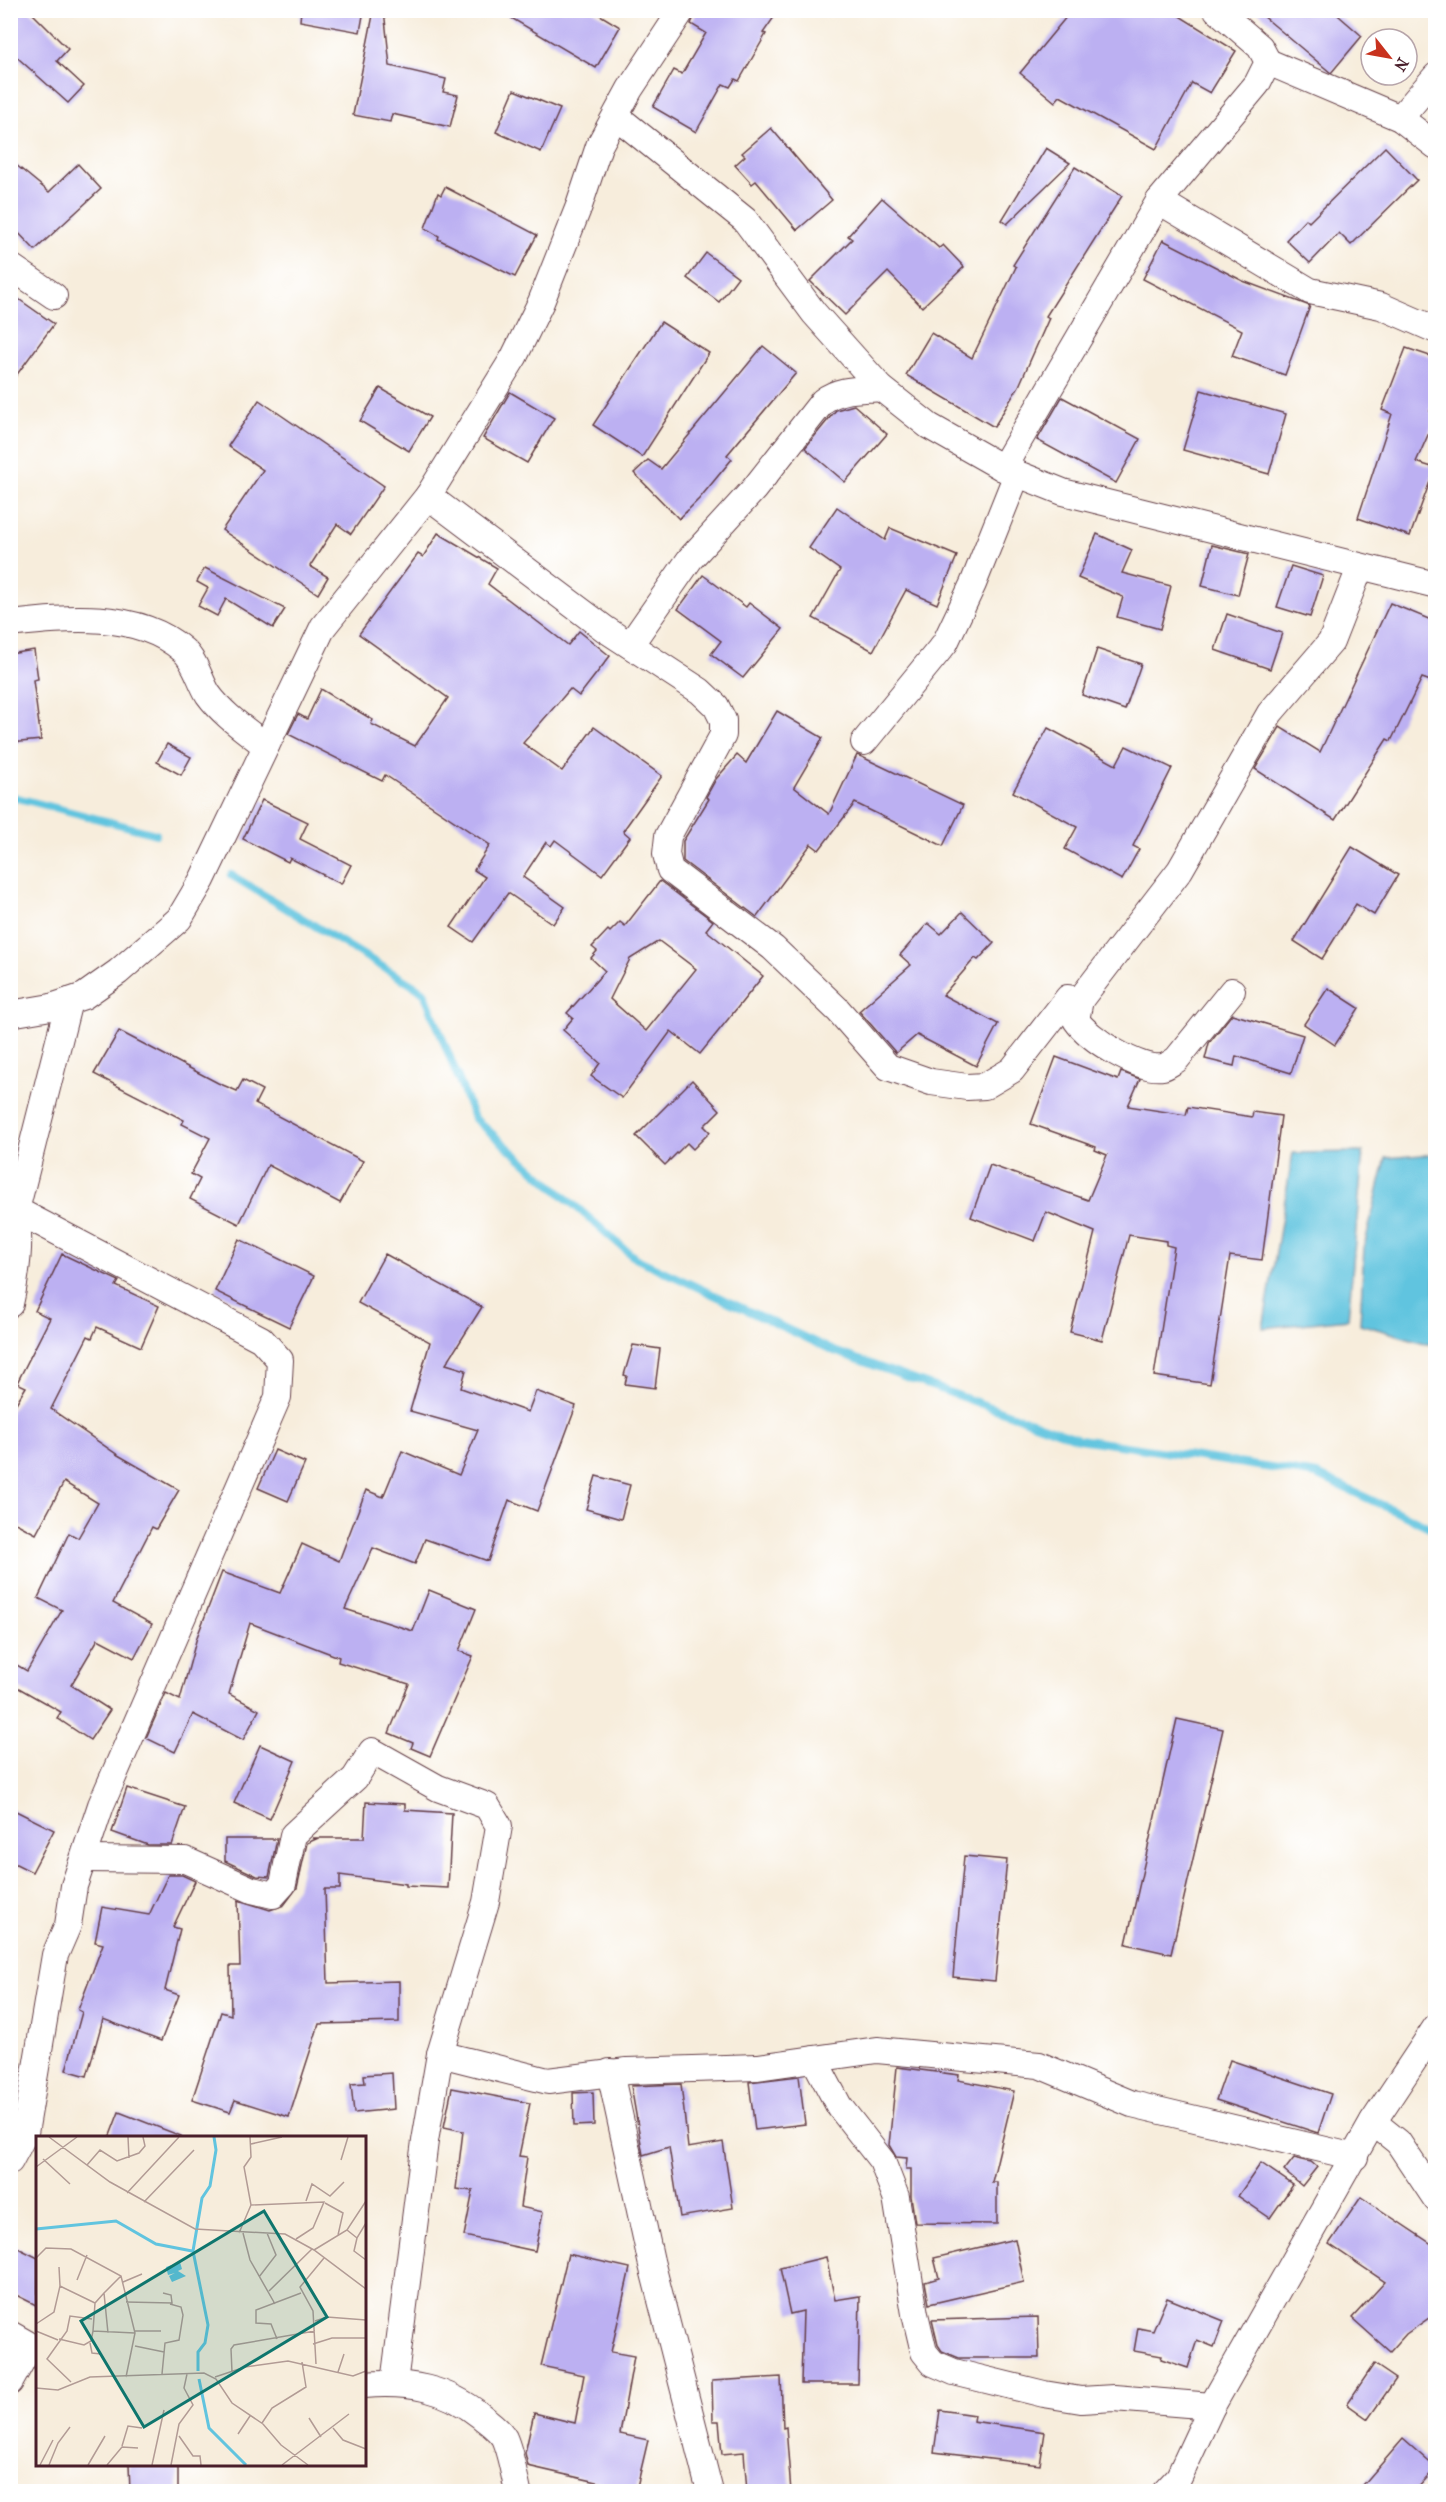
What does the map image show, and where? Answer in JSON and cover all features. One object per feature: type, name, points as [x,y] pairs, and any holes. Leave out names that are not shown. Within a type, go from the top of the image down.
[{"type":"street","points":[[10,1014],[84,996],[118,972],[179,919],[202,880],[323,627],[428,496],[514,357],[541,302],[599,146],[630,89],[682,10]]},
{"type":"street","points":[[1217,10],[1260,47],[1268,62],[1400,118],[1436,146]]},
{"type":"street","points":[[864,742],[945,644],[973,584],[1010,471],[1159,201],[1257,84],[1268,62]]},
{"type":"street","points":[[1400,118],[1436,76]]},
{"type":"street","points":[[616,116],[746,220],[814,313],[881,388],[929,426],[1010,471],[1063,492],[1360,568],[1385,571],[1436,585]]},
{"type":"street","points":[[1159,201],[1310,291],[1381,306],[1436,330]]},
{"type":"street","points":[[10,266],[54,296]]},
{"type":"street","points":[[630,645],[690,559],[754,489],[823,401],[842,391],[881,388]]},
{"type":"street","points":[[428,496],[472,527],[570,604],[700,691],[716,706],[723,720],[723,735],[668,836],[666,854],[670,870],[773,948],[838,1011],[888,1067],[931,1082],[966,1087],[985,1086],[1012,1070],[1068,998],[1080,1000]]},
{"type":"street","points":[[1232,991],[1182,1053],[1164,1067],[1145,1066],[1090,1035],[1076,1020],[1080,1000],[1180,870],[1270,713],[1331,642],[1360,568]]},
{"type":"street","points":[[10,624],[67,618],[106,620],[151,631],[185,651],[208,694],[224,712],[266,746]]},
{"type":"street","points":[[10,1304],[18,1269],[20,1233],[16,1210],[69,1001]]},
{"type":"street","points":[[10,2161],[25,2133],[56,1955],[68,1925],[74,1886],[101,1805],[278,1397],[280,1360],[261,1340],[16,1210]]},
{"type":"street","points":[[84,1859],[185,1860],[252,1890],[273,1895],[283,1884],[293,1835],[355,1778],[372,1751],[438,1788],[487,1806],[499,1826],[486,1902],[440,2054],[425,2141],[394,2383]]},
{"type":"street","points":[[1165,2492],[1179,2477],[1212,2406],[1373,2122],[1436,2027]]},
{"type":"street","points":[[440,2054],[548,2080],[610,2072],[758,2067],[877,2050],[1039,2065],[1132,2104],[1355,2157]]},
{"type":"street","points":[[814,2059],[839,2106],[882,2161],[896,2197],[915,2314],[924,2352],[933,2363],[954,2372],[1081,2400],[1114,2398],[1212,2406]]},
{"type":"street","points":[[610,2072],[651,2261],[710,2492]]},
{"type":"street","points":[[1373,2122],[1398,2142],[1436,2199]]},
{"type":"street","points":[[10,2382],[26,2343]]},
{"type":"street","points":[[366,2385],[394,2383],[447,2394],[466,2404],[492,2425],[503,2438],[518,2492]]},
{"type":"water","points":[[1363,1152],[1348,1319],[1263,1328],[1293,1153]]},
{"type":"water","points":[[1436,1154],[1435,1346],[1360,1324],[1364,1247],[1386,1158]]},
{"type":"building","points":[[10,10],[29,10],[68,49],[57,61],[84,86],[68,103],[10,51]]},
{"type":"building","points":[[301,10],[364,10],[360,32],[300,21]]},
{"type":"building","points":[[374,10],[384,10],[390,66],[446,79],[443,92],[458,95],[450,127],[392,114],[390,122],[353,115]]},
{"type":"building","points":[[498,10],[592,10],[620,27],[596,68]]},
{"type":"building","points":[[697,10],[779,10],[763,33],[766,34],[739,81],[735,79],[730,87],[723,84],[696,132],[653,107],[674,70],[682,74],[706,33],[691,24]]},
{"type":"building","points":[[1072,10],[1170,10],[1236,51],[1210,93],[1192,83],[1156,149],[1060,96],[1055,102],[1020,73]]},
{"type":"building","points":[[1256,10],[1332,10],[1359,33],[1359,40],[1331,73]]},
{"type":"building","points":[[514,90],[560,109],[541,152],[496,132]]},
{"type":"building","points":[[771,128],[832,200],[797,230],[756,181],[752,184],[735,165],[745,156],[742,153]]},
{"type":"building","points":[[1385,147],[1417,180],[1351,245],[1339,233],[1310,263],[1286,240],[1306,219],[1309,222]]},
{"type":"building","points":[[1046,148],[1070,163],[1007,224],[1002,220]]},
{"type":"building","points":[[10,160],[49,192],[78,164],[101,189],[35,250],[10,224]]},
{"type":"building","points":[[1075,167],[1122,196],[1046,316],[1049,318],[1019,386],[994,427],[906,375],[931,333],[972,358],[1016,267],[1013,265]]},
{"type":"building","points":[[445,187],[537,235],[515,277],[438,239],[439,236],[425,228],[438,193],[441,195]]},
{"type":"building","points":[[882,198],[939,248],[943,245],[964,267],[922,307],[888,272],[845,315],[810,281],[852,239],[848,236]]},
{"type":"building","points":[[1163,240],[1243,281],[1310,306],[1285,375],[1232,356],[1242,330],[1143,279]]},
{"type":"building","points":[[706,253],[738,277],[719,302],[687,278]]},
{"type":"building","points":[[10,293],[54,324],[10,384]]},
{"type":"building","points":[[661,322],[709,353],[642,457],[593,425]]},
{"type":"building","points":[[763,346],[796,373],[727,455],[732,459],[679,519],[634,473],[648,460],[661,469]]},
{"type":"building","points":[[1406,348],[1436,358],[1436,396],[1430,411],[1436,413],[1436,417],[1416,462],[1435,468],[1410,536],[1358,518],[1392,414],[1382,410]]},
{"type":"building","points":[[380,388],[430,417],[409,451],[360,421]]},
{"type":"building","points":[[1201,390],[1286,414],[1269,474],[1183,450]]},
{"type":"building","points":[[510,392],[554,418],[527,463],[483,438]]},
{"type":"building","points":[[1062,397],[1140,439],[1116,483],[1037,440]]},
{"type":"building","points":[[259,400],[384,486],[351,534],[337,524],[310,566],[328,577],[318,594],[222,530],[263,470],[228,446]]},
{"type":"building","points":[[854,405],[887,434],[845,482],[805,448],[836,410]]},
{"type":"building","points":[[837,507],[885,540],[890,528],[957,556],[937,604],[906,590],[873,651],[813,618],[840,570],[809,548]]},
{"type":"building","points":[[438,533],[497,568],[488,584],[568,645],[579,631],[610,656],[579,696],[570,689],[523,743],[562,771],[594,727],[662,776],[623,831],[630,837],[602,875],[555,840],[551,846],[546,842],[523,877],[565,907],[553,924],[508,893],[473,942],[451,927],[485,877],[474,870],[490,845],[385,775],[382,781],[288,734],[298,714],[307,719],[321,689],[373,720],[371,724],[415,746],[448,698],[359,634],[418,554],[423,557]]},
{"type":"building","points":[[1097,534],[1132,550],[1122,573],[1171,586],[1160,629],[1117,617],[1123,597],[1078,578]]},
{"type":"building","points":[[1212,545],[1249,554],[1238,595],[1202,586]]},
{"type":"building","points":[[1291,566],[1323,576],[1310,617],[1277,607]]},
{"type":"building","points":[[205,568],[285,609],[273,628],[226,599],[217,616],[198,606],[208,588],[197,582]]},
{"type":"building","points":[[703,575],[746,607],[749,603],[783,629],[743,678],[711,654],[721,641],[678,609]]},
{"type":"building","points":[[1390,603],[1436,622],[1436,683],[1422,678],[1391,741],[1387,739],[1335,820],[1255,769],[1280,727],[1320,752]]},
{"type":"building","points":[[1227,614],[1282,633],[1270,669],[1215,650]]},
{"type":"building","points":[[1097,649],[1141,664],[1125,710],[1082,695]]},
{"type":"building","points":[[34,650],[38,679],[33,680],[41,740],[10,743],[10,654]]},
{"type":"building","points":[[777,711],[823,738],[794,787],[829,814],[857,755],[963,805],[943,846],[855,803],[819,850],[811,844],[757,917],[683,861],[683,841],[709,799],[706,797],[716,779],[737,755],[746,763]]},
{"type":"building","points":[[1048,728],[1116,765],[1126,746],[1172,768],[1133,846],[1139,849],[1122,880],[1065,849],[1077,827],[1013,792]]},
{"type":"building","points":[[167,744],[191,757],[181,775],[157,762]]},
{"type":"building","points":[[262,800],[308,822],[300,839],[351,865],[341,884],[290,858],[288,862],[243,839]]},
{"type":"building","points":[[1352,847],[1398,875],[1374,915],[1356,904],[1322,959],[1294,941]]},
{"type":"building","points":[[660,881],[713,921],[706,930],[763,976],[700,1054],[671,1031],[622,1098],[591,1076],[600,1063],[563,1030],[573,1018],[567,1013],[605,971],[591,958],[597,951],[592,947],[608,930],[610,932],[620,922],[625,926]],"holes":[[[659,941],[696,969],[646,1031],[610,999],[630,959]]]},
{"type":"building","points":[[962,912],[994,943],[978,960],[975,958],[943,995],[998,1024],[976,1066],[917,1035],[896,1053],[859,1011],[911,965],[900,955],[928,923],[941,934]]},
{"type":"building","points":[[1328,988],[1359,1008],[1335,1045],[1304,1024]]},
{"type":"building","points":[[1232,1014],[1303,1035],[1291,1073],[1236,1056],[1234,1066],[1205,1059],[1209,1043]]},
{"type":"building","points":[[119,1031],[237,1091],[243,1080],[262,1090],[255,1104],[363,1161],[340,1203],[268,1165],[239,1224],[190,1199],[200,1179],[191,1174],[210,1138],[182,1124],[184,1120],[94,1074]]},
{"type":"building","points":[[1056,1057],[1118,1080],[1121,1072],[1140,1079],[1128,1106],[1186,1115],[1188,1107],[1252,1117],[1253,1112],[1281,1116],[1262,1260],[1230,1256],[1210,1384],[1154,1376],[1174,1247],[1166,1245],[1166,1241],[1129,1235],[1102,1340],[1070,1332],[1095,1232],[1046,1212],[1035,1241],[971,1217],[990,1165],[1088,1200],[1107,1155],[1095,1150],[1096,1147],[1031,1124]]},
{"type":"building","points":[[692,1080],[720,1110],[704,1126],[710,1132],[693,1149],[687,1143],[665,1165],[636,1136]]},
{"type":"building","points":[[239,1239],[314,1276],[289,1327],[215,1291]]},
{"type":"building","points":[[62,1254],[119,1281],[116,1286],[159,1306],[141,1347],[97,1327],[92,1338],[88,1336],[51,1409],[118,1455],[179,1490],[156,1529],[152,1527],[113,1603],[152,1624],[134,1658],[98,1639],[71,1685],[110,1710],[90,1740],[57,1718],[61,1712],[10,1683],[10,1661],[27,1671],[62,1610],[38,1598],[69,1533],[78,1538],[98,1503],[64,1482],[36,1534],[10,1520],[10,1413],[26,1387],[17,1383],[50,1318],[35,1311]]},
{"type":"building","points":[[385,1254],[482,1307],[446,1364],[466,1370],[461,1388],[528,1412],[536,1391],[576,1406],[537,1511],[509,1500],[488,1561],[425,1539],[415,1564],[373,1548],[345,1609],[413,1631],[429,1590],[476,1609],[459,1651],[473,1656],[430,1756],[411,1748],[413,1743],[389,1733],[409,1684],[338,1662],[339,1657],[250,1623],[229,1694],[259,1710],[243,1740],[193,1714],[175,1752],[146,1738],[166,1693],[180,1700],[197,1637],[222,1572],[280,1593],[302,1544],[339,1561],[366,1490],[383,1497],[402,1451],[459,1475],[478,1430],[410,1411],[430,1342],[358,1303]]},
{"type":"building","points":[[633,1345],[660,1349],[655,1388],[625,1384],[627,1376],[624,1375]]},
{"type":"building","points":[[275,1450],[305,1463],[288,1501],[258,1488]]},
{"type":"building","points":[[596,1476],[630,1485],[621,1519],[586,1509]]},
{"type":"building","points":[[1177,1719],[1223,1729],[1171,1954],[1126,1944]]},
{"type":"building","points":[[260,1745],[295,1761],[270,1819],[234,1803]]},
{"type":"building","points":[[127,1788],[185,1807],[172,1845],[148,1845],[112,1832]]},
{"type":"building","points":[[366,1802],[405,1804],[405,1810],[452,1813],[448,1888],[406,1886],[406,1884],[340,1875],[340,1889],[325,1889],[328,1983],[399,1981],[399,2022],[319,2024],[289,2117],[235,2100],[230,2112],[192,2100],[221,2012],[231,2015],[230,1966],[240,1966],[238,1900],[270,1910],[284,1905],[297,1888],[307,1843],[316,1839],[313,1838],[364,1838]]},
{"type":"building","points":[[10,1808],[54,1830],[32,1872],[10,1861]]},
{"type":"building","points":[[225,1839],[277,1839],[269,1877],[257,1876],[225,1861]]},
{"type":"building","points":[[964,1856],[1007,1860],[995,1981],[953,1977]]},
{"type":"building","points":[[168,1875],[182,1875],[195,1881],[173,1927],[180,1929],[165,1990],[179,1995],[161,2041],[103,2019],[87,2076],[66,2070],[82,2012],[78,2010],[103,1944],[95,1942],[102,1907],[149,1915]]},
{"type":"building","points":[[1230,2060],[1331,2094],[1318,2133],[1216,2100]]},
{"type":"building","points":[[897,2067],[959,2075],[958,2080],[1014,2091],[992,2182],[997,2182],[997,2224],[915,2223],[911,2196],[911,2169],[906,2169],[907,2158],[896,2157],[889,2145]]},
{"type":"building","points":[[392,2073],[394,2109],[354,2113],[351,2084],[365,2083],[364,2075]]},
{"type":"building","points":[[799,2076],[805,2124],[755,2130],[749,2082]]},
{"type":"building","points":[[681,2084],[688,2148],[723,2142],[733,2208],[680,2217],[669,2147],[643,2155],[631,2086]]},
{"type":"building","points":[[452,2088],[530,2103],[519,2156],[527,2157],[520,2207],[543,2212],[535,2251],[464,2236],[473,2191],[456,2189],[463,2131],[444,2127]]},
{"type":"building","points":[[593,2092],[594,2125],[574,2126],[573,2093]]},
{"type":"building","points":[[119,2112],[181,2136],[110,2136]]},
{"type":"building","points":[[1294,2158],[1311,2162],[1317,2167],[1302,2186],[1284,2171]]},
{"type":"building","points":[[1261,2163],[1293,2185],[1270,2218],[1238,2196]]},
{"type":"building","points":[[1361,2197],[1436,2247],[1436,2313],[1406,2334],[1390,2352],[1352,2318],[1385,2282],[1329,2244]]},
{"type":"building","points":[[1015,2239],[1024,2282],[929,2304],[925,2282],[939,2278],[934,2258]]},
{"type":"building","points":[[10,2244],[36,2257],[36,2305],[10,2292]]},
{"type":"building","points":[[568,2254],[630,2268],[611,2352],[634,2356],[620,2434],[648,2440],[636,2491],[528,2466],[525,2453],[534,2413],[575,2423],[584,2375],[541,2366]]},
{"type":"building","points":[[826,2257],[835,2300],[860,2296],[858,2384],[801,2384],[803,2311],[790,2314],[780,2268]]},
{"type":"building","points":[[1167,2298],[1224,2321],[1214,2347],[1197,2340],[1188,2368],[1161,2359],[1162,2356],[1134,2351],[1138,2328],[1153,2331]]},
{"type":"building","points":[[1038,2317],[1039,2358],[959,2358],[942,2351],[938,2345],[932,2320]]},
{"type":"building","points":[[1374,2364],[1396,2379],[1368,2419],[1347,2404]]},
{"type":"building","points":[[781,2377],[783,2428],[786,2427],[791,2492],[747,2492],[744,2452],[722,2454],[719,2421],[713,2421],[712,2381]]},
{"type":"building","points":[[940,2410],[974,2415],[973,2421],[1045,2432],[1040,2465],[934,2452]]},
{"type":"building","points":[[1403,2439],[1436,2468],[1414,2492],[1357,2492]]},
{"type":"building","points":[[129,2466],[178,2466],[178,2492],[130,2492]]},
{"type":"waterway","points":[[10,796],[156,834]]},
{"type":"waterway","points":[[231,875],[424,992],[474,1118],[635,1258],[834,1351],[1079,1439],[1317,1475],[1436,1530]]}]
